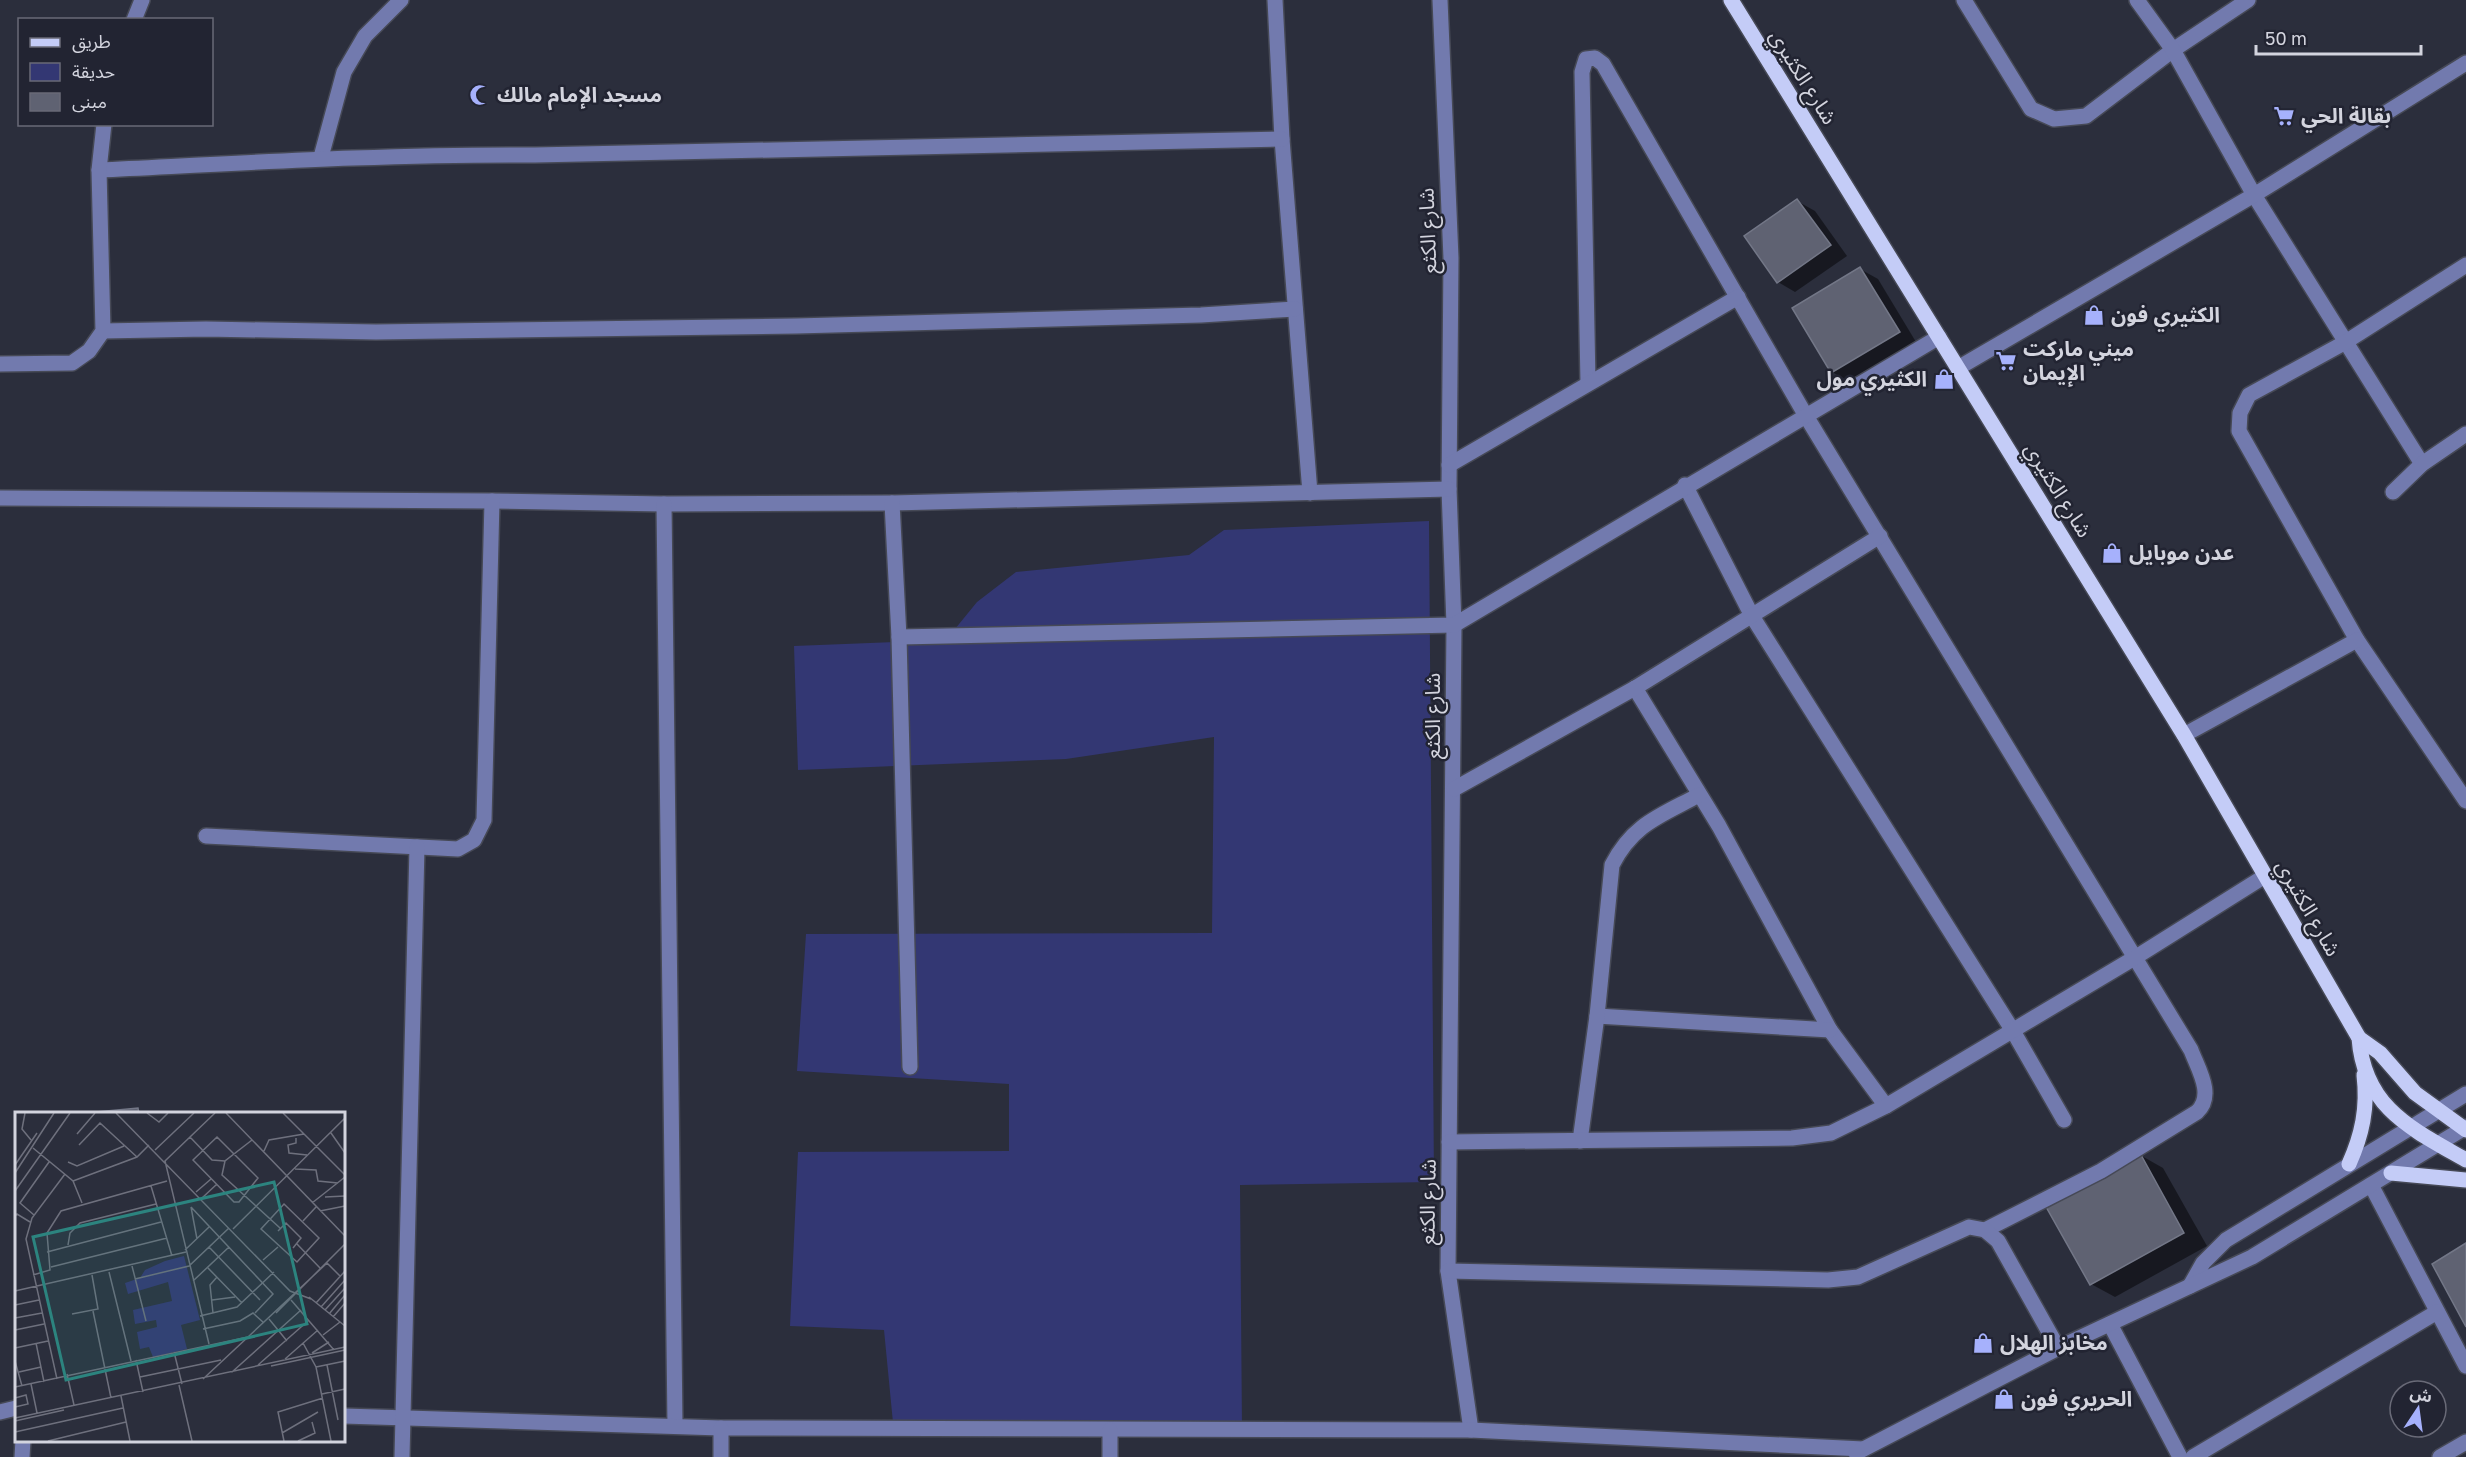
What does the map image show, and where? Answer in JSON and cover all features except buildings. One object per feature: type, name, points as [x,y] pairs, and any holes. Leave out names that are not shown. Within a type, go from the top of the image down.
[{"type":"main road","name":"شارع الكثيري","points":[[1731,0],[2184,735],[2359,1038],[2364,1070],[2381,1100],[2410,1128],[2466,1160]]},
{"type":"main road","name":"شارع الكثيري","points":[[2359,1038],[2380,1053],[2415,1093],[2465,1129]]},
{"type":"main road","points":[[2349,1164],[2364,1125],[2366,1097],[2364,1070]]},
{"type":"main road","points":[[2391,1173],[2466,1180]]},
{"type":"street","points":[[135,18],[142,0]]},
{"type":"street","points":[[321,157],[344,72],[365,36],[401,0]]},
{"type":"street","points":[[1275,0],[1282,139],[1310,493]]},
{"type":"street","name":"شارع الكثع","points":[[1440,0],[1451,258],[1449,489],[1454,625],[1448,1272],[1471,1430]]},
{"type":"street","points":[[1964,0],[2031,110],[2054,119],[2086,116],[2173,50],[2248,0]]},
{"type":"street","points":[[2136,0],[2173,50],[2254,195],[2344,343],[2422,464]]},
{"type":"street","points":[[1588,383],[1582,72],[1587,59],[1594,58],[1604,64],[1806,416],[2191,1050],[2206,1093],[2205,1105],[2101,1171],[1985,1230]]},
{"type":"street","points":[[1958,368],[2254,195],[2466,63]]},
{"type":"street","points":[[0,364],[72,363],[89,351],[103,332],[99,170],[104,126]]},
{"type":"street","points":[[99,170],[321,157],[1282,139]]},
{"type":"street","points":[[2466,265],[2344,343],[2249,395],[2240,413],[2239,431],[2357,640],[2466,801]]},
{"type":"street","points":[[1449,465],[1738,297]]},
{"type":"street","points":[[103,332],[206,329],[376,332],[796,326],[1201,315],[1295,309]]},
{"type":"street","points":[[899,637],[1454,625],[1685,485],[1939,337]]},
{"type":"street","points":[[2393,492],[2422,464],[2466,434]]},
{"type":"street","points":[[1685,485],[1752,616],[2013,1032],[2064,1120]]},
{"type":"street","points":[[0,498],[664,504],[892,503],[1449,489]]},
{"type":"street","points":[[206,836],[458,849],[474,840],[484,819],[492,501]]},
{"type":"street","points":[[892,503],[899,637],[910,1067]]},
{"type":"street","points":[[664,504],[675,1425]]},
{"type":"street","points":[[1454,789],[1635,687],[1880,536]]},
{"type":"street","points":[[2184,735],[2357,640]]},
{"type":"street","points":[[1635,687],[1719,826],[1830,1030],[1886,1106]]},
{"type":"street","points":[[1580,1141],[1598,1016],[1612,865],[1622,844],[1635,831],[1699,795]]},
{"type":"street","points":[[402,1457],[417,847]]},
{"type":"street","points":[[1449,1142],[1792,1138],[1831,1133],[1886,1106],[2013,1032],[2265,876]]},
{"type":"street","points":[[1598,1016],[1830,1030]]},
{"type":"street","points":[[2190,1286],[2203,1263],[2226,1240],[2466,1094]]},
{"type":"street","points":[[1848,1457],[2058,1348],[2252,1257],[2465,1129]]},
{"type":"street","points":[[2371,1185],[2466,1366]]},
{"type":"street","points":[[1448,1272],[1828,1280],[1858,1276],[1969,1227],[1985,1230],[1998,1241],[2058,1348]]},
{"type":"street","points":[[2193,1457],[2437,1312]]},
{"type":"street","points":[[2110,1324],[2180,1457]]},
{"type":"street","points":[[0,1412],[15,1408]]},
{"type":"street","points":[[345,1416],[721,1428],[1471,1430],[1863,1449]]},
{"type":"street","points":[[721,1428],[721,1457]]},
{"type":"street","points":[[1110,1430],[1110,1457]]},
{"type":"street","points":[[22,1457],[23,1442]]},
{"type":"street","points":[[2440,1457],[2466,1442]]},
{"type":"green space","points":[[1429,521],[1434,1182],[1240,1185],[1242,1430],[894,1433],[884,1330],[790,1326],[798,1152],[1009,1151],[1009,1084],[797,1071],[806,934],[1212,933],[1214,737],[1066,759],[798,770],[794,646],[946,640],[977,602],[1016,572],[1189,555],[1224,530]]},
{"type":"place","name":"مسجد الإمام مالك","points":[[480,95]]},
{"type":"place","name":"بقالة الحي","points":[[2284,116]]},
{"type":"place","name":"الكثيري فون","points":[[2094,315]]},
{"type":"place","name":"ميني ماركت الإيمان","points":[[2006,361]]},
{"type":"place","name":"الكثيري مول","points":[[1944,379]]},
{"type":"place","name":"عدن موبايل","points":[[2112,553]]},
{"type":"place","name":"مخابز الهلال","points":[[1983,1343]]},
{"type":"place","name":"الحريري فون","points":[[2004,1399]]}]
